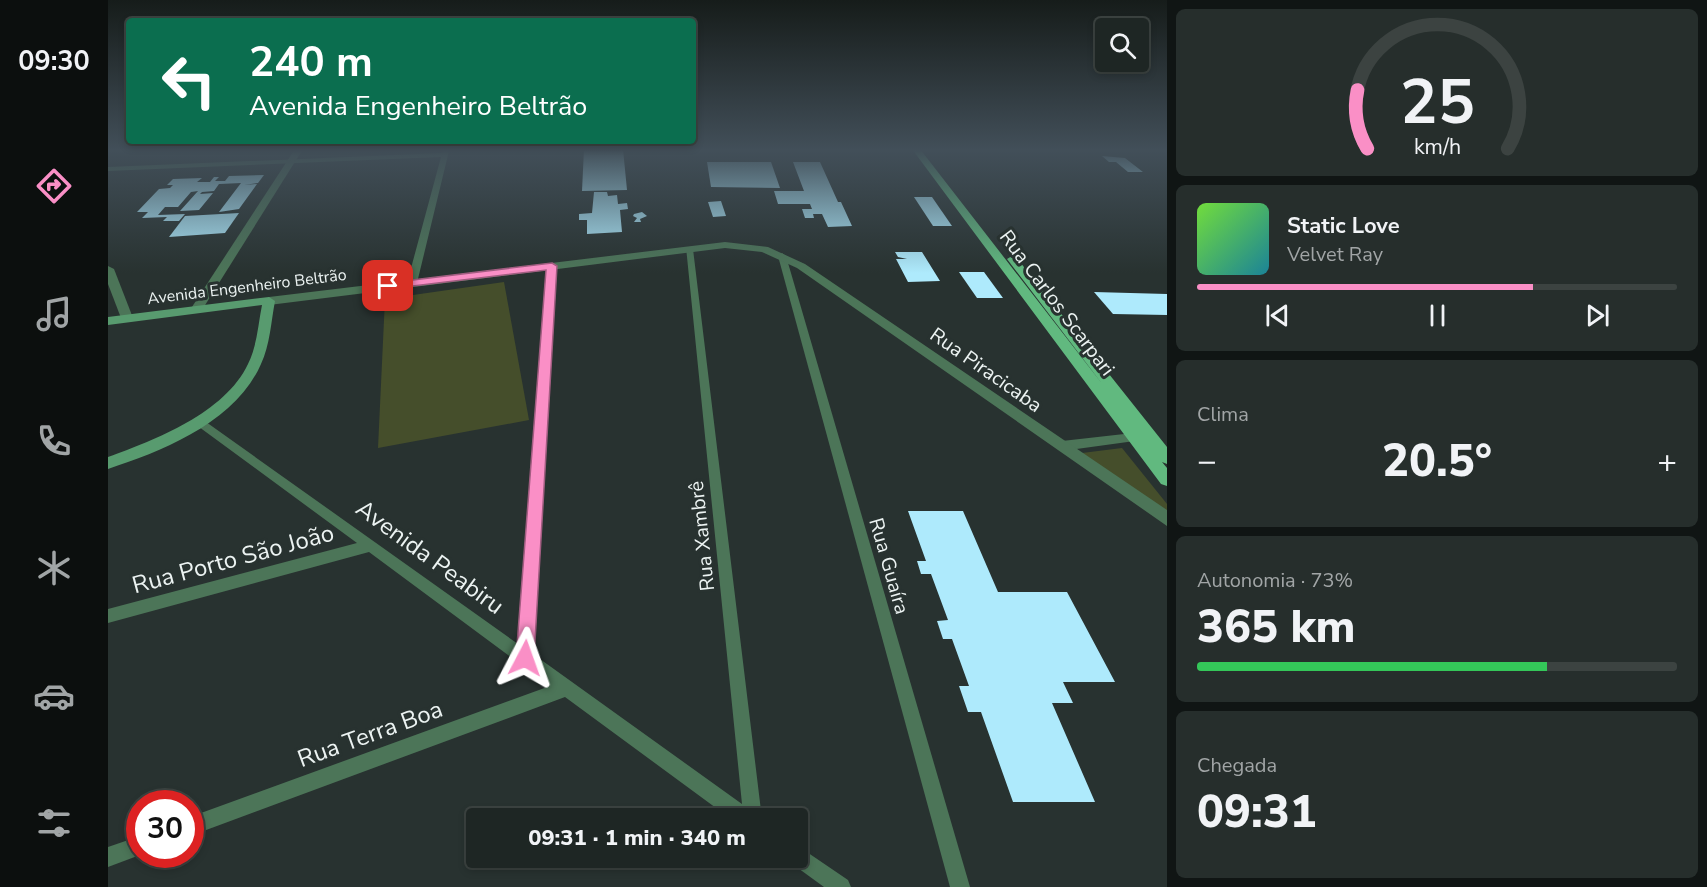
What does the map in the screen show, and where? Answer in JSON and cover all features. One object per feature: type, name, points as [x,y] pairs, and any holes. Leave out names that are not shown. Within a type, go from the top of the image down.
[{"type":"main road","name":"Rua Carlos Scarpari","points":[[947,190],[1167,480]]},
{"type":"main road","name":"Rua Carlos Scarpari","points":[[958,190],[1167,458]]},
{"type":"main road","points":[[108,463],[143,451],[199,421],[214,411],[238,388],[254,367],[269,301]]},
{"type":"main road","name":"Avenida Engenheiro Beltrão","points":[[108,321],[269,301]]},
{"type":"main road","points":[[1062,341],[1076,341]]},
{"type":"street","points":[[196,310],[272,190]]},
{"type":"street","points":[[412,283],[435,190]]},
{"type":"street","name":"Avenida Engenheiro Beltrão","points":[[269,301],[689,249],[736,245],[764,249],[782,256]]},
{"type":"street","name":"Rua Xambrê","points":[[689,249],[752,808]]},
{"type":"street","name":"Rua Piracicaba","points":[[782,256],[801,266],[1167,519]]},
{"type":"street","name":"Rua Guaíra","points":[[782,256],[960,887]]},
{"type":"street","points":[[525,658],[552,266]]},
{"type":"street","points":[[108,269],[127,318]]},
{"type":"street","name":"Avenida Peabiru","points":[[199,421],[732,808]]},
{"type":"street","points":[[1062,446],[1149,435]]},
{"type":"street","name":"Rua Porto São João","points":[[108,616],[370,546]]},
{"type":"street","name":"Rua Terra Boa","points":[[204,822],[567,688]]},
{"type":"street","points":[[108,857],[126,850]]},
{"type":"street","points":[[808,863],[841,887]]},
{"type":"green space","points":[[504,282],[529,420],[378,448],[385,299]]},
{"type":"green space","points":[[1122,448],[1167,504],[1167,511],[1082,453]]},
{"type":"building","points":[[158,190],[214,190],[200,194],[213,193],[199,210],[180,211],[198,191],[191,192],[178,207],[165,207],[158,215],[185,214],[179,221],[163,221],[167,217],[142,218],[148,212],[137,212]]},
{"type":"building","points":[[235,190],[252,190],[239,209],[219,212]]},
{"type":"building","points":[[833,190],[852,226],[828,227],[822,214],[813,214],[814,218],[805,218],[802,209],[812,209],[810,204],[778,204],[774,191]]},
{"type":"building","points":[[594,192],[607,192],[608,196],[617,195],[618,204],[627,203],[628,209],[620,210],[622,232],[587,234],[587,220],[579,220],[579,214],[592,213]]},
{"type":"building","points":[[914,197],[932,197],[952,226],[933,226]]},
{"type":"building","points":[[721,201],[726,216],[713,217],[708,202]]},
{"type":"building","points":[[642,212],[647,216],[640,219],[641,222],[634,222],[637,218],[633,216],[634,214]]},
{"type":"building","points":[[239,213],[225,233],[169,237],[185,216]]},
{"type":"building","points":[[895,252],[922,252],[940,281],[908,282],[896,259],[907,259],[898,257]]},
{"type":"building","points":[[959,272],[984,272],[1003,298],[977,298]]},
{"type":"building","points":[[1094,292],[1167,294],[1167,315],[1113,314]]},
{"type":"building","points":[[908,511],[963,511],[998,592],[1067,592],[1115,682],[1063,682],[1073,703],[1052,703],[1095,802],[1013,802],[981,712],[968,712],[959,686],[969,686],[952,639],[943,639],[937,621],[948,620],[931,574],[921,574],[917,561],[926,561]]},
{"type":"route","points":[[388,286],[552,266],[525,658]]}]
